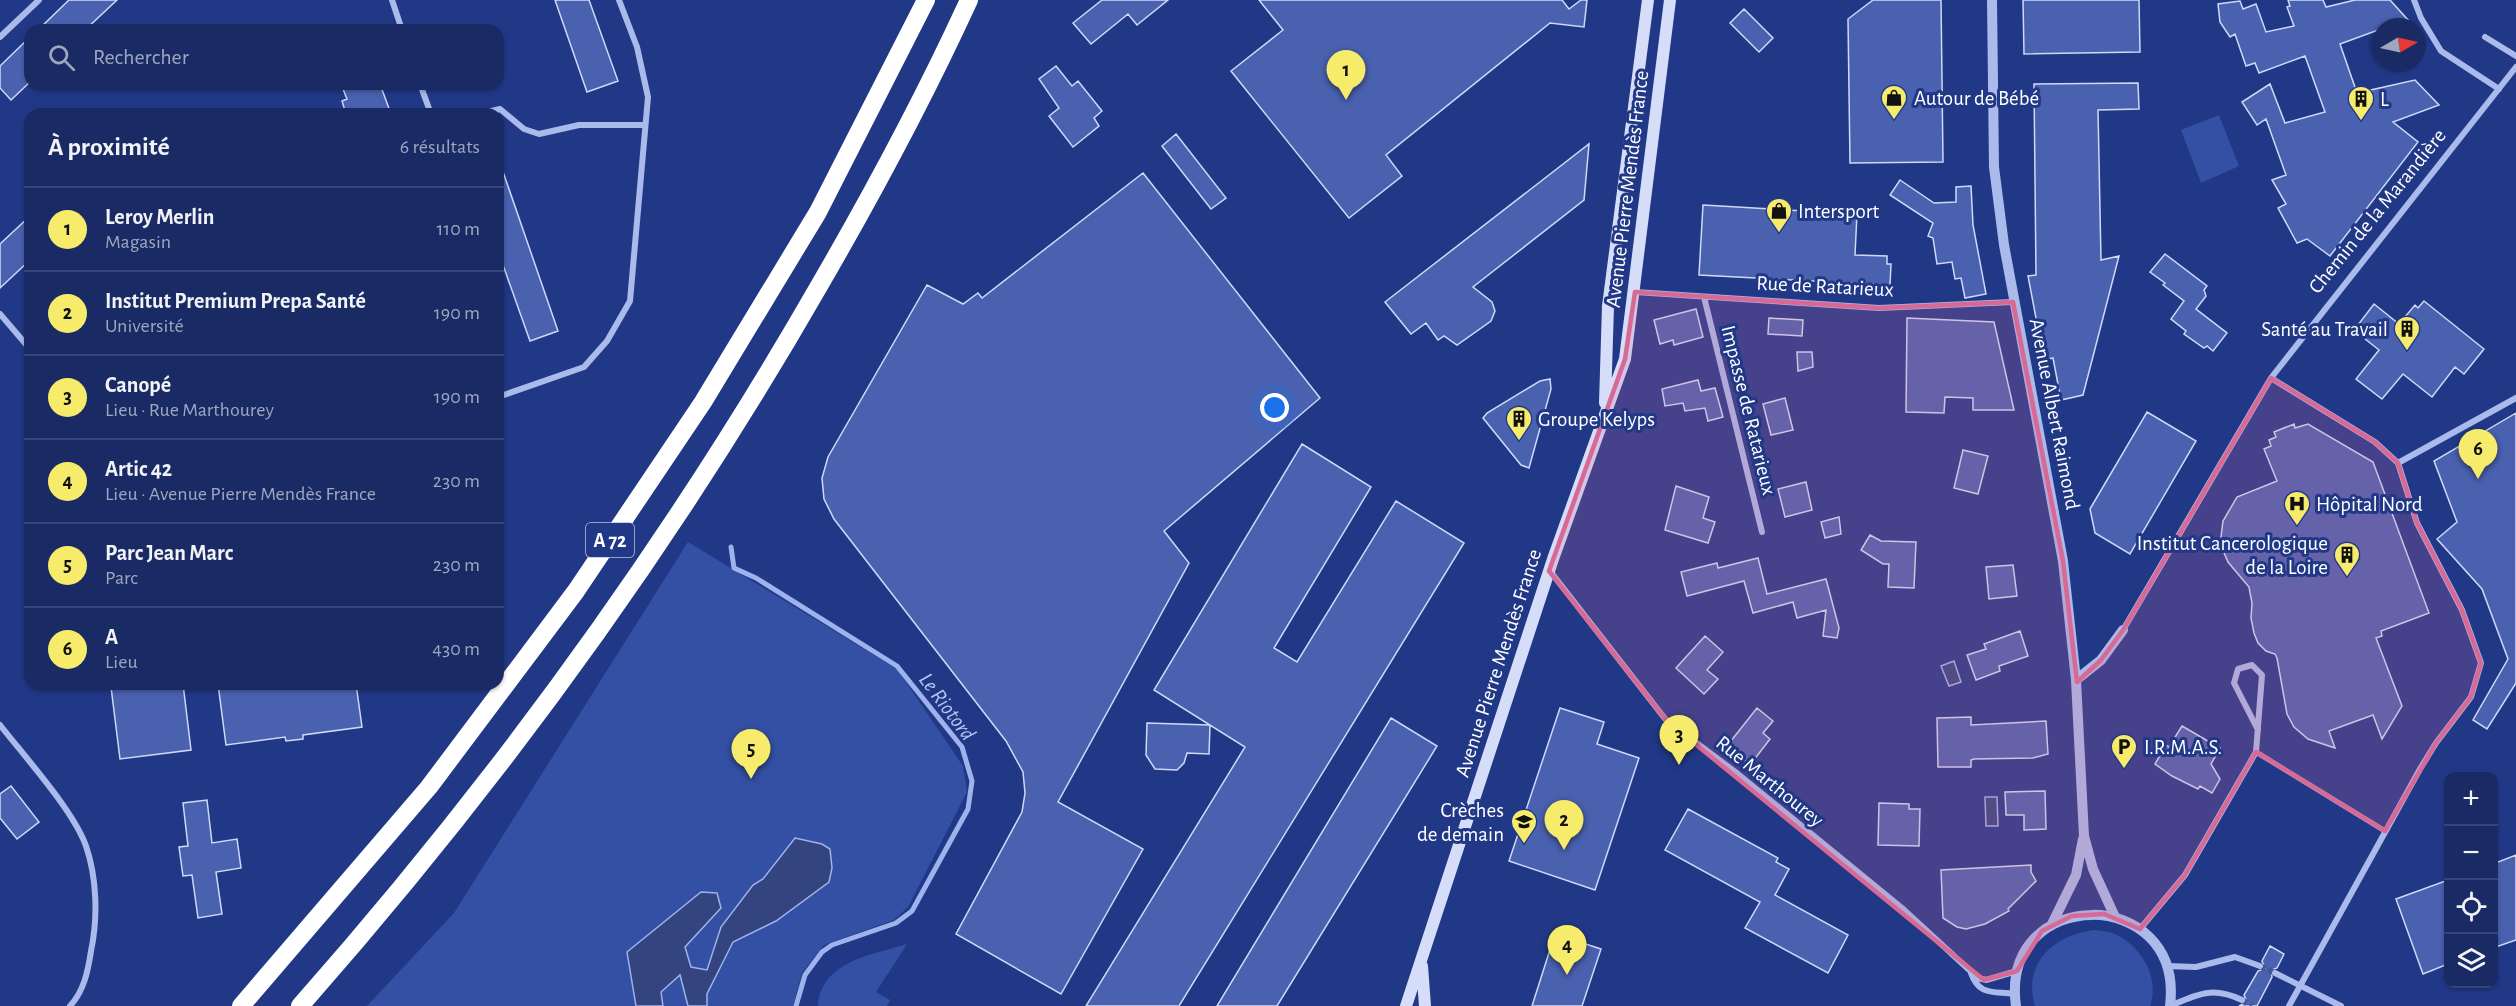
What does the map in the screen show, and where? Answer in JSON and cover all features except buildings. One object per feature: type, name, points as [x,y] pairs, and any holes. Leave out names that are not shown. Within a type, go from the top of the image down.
[{"type":"highway","points":[[913,0],[914,28]]},
{"type":"highway","name":"A 72","points":[[504,687],[576,591],[703,402],[818,212],[914,28],[926,0]]},
{"type":"highway","name":"A 72","points":[[300,1006],[362,936],[470,804],[573,668],[654,552],[745,411],[839,252],[905,131],[969,0]]},
{"type":"highway","name":"A 72","points":[[241,1006],[429,788],[502,690]]},
{"type":"main road","name":"Avenue Pierre Mendès France","points":[[1605,416],[1608,306],[1646,17],[1646,0]]},
{"type":"main road","name":"Avenue Pierre Mendès France","points":[[1406,1006],[1549,571],[1625,359],[1670,0]]},
{"type":"main road","name":"Avenue Pierre Mendès France","points":[[1422,959],[1425,1006]]},
{"type":"street","points":[[0,37],[39,0]]},
{"type":"street","points":[[392,0],[400,24]]},
{"type":"street","points":[[504,395],[584,367],[607,341],[630,301],[648,97],[637,47],[619,0]]},
{"type":"street","name":"Avenue Albert Raimond","points":[[1992,0],[1995,166],[2013,302],[2063,561],[2076,680],[2084,836],[2093,869],[2115,917]]},
{"type":"street","points":[[2414,0],[2421,18],[2441,51],[2499,89]]},
{"type":"street","points":[[2486,37],[2516,56]]},
{"type":"street","name":"Chemin de la Marandière","points":[[2076,680],[2102,660],[2123,630],[2271,378],[2516,67]]},
{"type":"street","points":[[422,90],[428,108]]},
{"type":"street","points":[[504,113],[524,129],[539,134],[579,125],[645,124]]},
{"type":"street","name":"Rue de Ratarieux","points":[[1635,292],[1879,308],[2013,302]]},
{"type":"street","name":"Impasse de Ratarieux","points":[[1704,297],[1762,532]]},
{"type":"street","points":[[0,314],[24,342]]},
{"type":"street","points":[[2271,378],[2375,442],[2398,463],[2417,523],[2462,610],[2481,663],[2471,697],[2436,743],[2289,1006]]},
{"type":"street","points":[[2398,463],[2516,398]]},
{"type":"street","name":"Rue Marthourey","points":[[1549,571],[1666,720],[1738,774],[1902,908],[1984,980],[2017,971]]},
{"type":"street","points":[[2140,929],[2185,875],[2256,752],[2258,730],[2262,675],[2252,665],[2238,669],[2234,683],[2258,730]]},
{"type":"street","points":[[0,725],[69,815],[85,844],[93,872],[94,939],[87,973],[77,998],[70,1006]]},
{"type":"street","points":[[2256,752],[2385,831]]},
{"type":"street","name":"Avenue Albert Raimond","points":[[2052,924],[2076,875],[2084,836]]},
{"type":"street","points":[[2016,1006],[2014,994],[2017,971],[2027,949],[2042,931],[2052,924],[2083,914],[2115,917],[2140,929],[2156,946],[2166,966],[2170,986],[2170,1006],[2210,992],[2225,993],[2242,1000]]},
{"type":"street","points":[[2166,966],[2196,967],[2235,957],[2260,966]]},
{"type":"street","name":"Rue Marthourey","points":[[1970,969],[1974,983],[1980,989],[2014,994]]},
{"type":"street","points":[[2275,973],[2341,1006]]},
{"type":"highlighted area","points":[[1635,292],[1879,308],[2013,302],[2063,561],[2077,682],[2101,660],[2123,630],[2271,378],[2375,442],[2398,463],[2417,523],[2462,610],[2481,663],[2471,697],[2436,743],[2385,831],[2256,752],[2185,875],[2140,929],[2104,914],[2072,916],[2042,931],[2017,971],[1984,980],[1666,720],[1549,571],[1625,359]]},
{"type":"shaded area","points":[[2219,115],[2239,166],[2201,183],[2181,130]]},
{"type":"shaded area","points":[[688,542],[897,669],[963,766],[967,792],[908,907],[894,920],[824,945],[802,973],[793,1006],[367,1006],[454,913]]},
{"type":"shaded area","points":[[1954,661],[1961,682],[1949,686],[1941,666]]},
{"type":"shaded area","points":[[1985,797],[1997,797],[1998,826],[1986,826]]},
{"type":"shaded area","points":[[795,838],[822,844],[830,849],[832,868],[829,882],[776,921],[733,942],[707,994],[707,1006],[688,1006],[680,975],[661,992],[663,1006],[636,1006],[627,952],[701,892],[717,893],[721,908],[685,947],[691,967],[707,970],[721,927],[753,885],[763,879]]},
{"type":"shaded area","points":[[2094,930],[2117,935],[2141,956],[2147,965],[2153,985],[2150,1006],[2035,1006],[2032,990],[2033,976],[2045,953],[2066,938]]},
{"type":"shaded area","points":[[907,944],[876,992],[890,1000],[887,1006],[818,1006],[821,991],[828,979],[838,970],[850,962]]},
{"type":"waterway","name":"Le Riotord","points":[[731,547],[734,568],[756,578],[897,666],[962,747],[972,781],[968,809],[912,911],[896,923],[832,945],[822,952],[805,975],[796,1006]]},
{"type":"tunnel","points":[[2260,966],[2275,973]]},
{"type":"tunnel","points":[[2242,1000],[2252,1006]]},
{"type":"place","name":"Leroy Merlin","points":[[1346,100]]},
{"type":"place","name":"Autour de Bébé","points":[[1894,121]]},
{"type":"place","name":"L","points":[[2361,122]]},
{"type":"place","name":"Intersport","points":[[1779,234]]},
{"type":"place","name":"Santé au Travail","points":[[2407,352]]},
{"type":"place","name":"Groupe Kelyps","points":[[1519,442]]},
{"type":"place","name":"A","points":[[2478,479]]},
{"type":"place","name":"Hôpital Nord","points":[[2297,527]]},
{"type":"place","name":"Institut Cancerologique de la Loire","points":[[2347,578]]},
{"type":"place","name":"Canopé","points":[[1679,765]]},
{"type":"place","name":"I.R.M.A.S.","points":[[2124,770]]},
{"type":"place","name":"Parc Jean Marc","points":[[751,779]]},
{"type":"place","name":"Crèches de demain","points":[[1524,845]]},
{"type":"place","name":"Institut Premium Prepa Santé","points":[[1564,850]]},
{"type":"place","name":"Artic 42","points":[[1567,975]]}]
